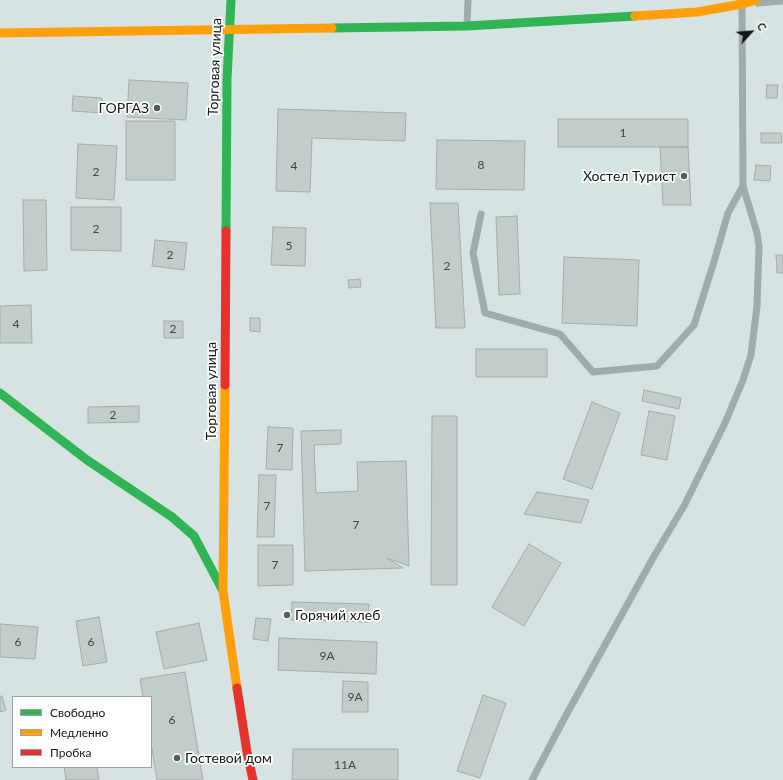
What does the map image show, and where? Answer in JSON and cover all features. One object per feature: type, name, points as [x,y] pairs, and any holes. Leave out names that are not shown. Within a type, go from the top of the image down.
[{"type":"street","name":"Торговая улица","points":[[231,0],[227,79],[223,592],[247,752],[253,780]]},
{"type":"street","points":[[0,34],[467,26],[697,12],[756,0]]},
{"type":"street","points":[[0,393],[87,460],[172,517],[194,536],[223,592]]},
{"type":"lane","points":[[467,26],[468,0]]},
{"type":"lane","points":[[532,780],[653,558],[684,506],[725,423],[743,380],[754,340],[759,254],[757,233],[743,186],[742,2],[783,1]]},
{"type":"lane","points":[[481,214],[473,253],[485,313],[560,334],[593,372],[657,366],[694,325],[714,265],[728,213],[743,186]]},
{"type":"building","name":"ГОРГАЗ","points":[[129,80],[188,83],[186,120],[127,117]]},
{"type":"building","points":[[767,85],[778,85],[777,98],[766,98]]},
{"type":"building","points":[[73,96],[102,98],[102,113],[72,111]]},
{"type":"building","points":[[278,109],[406,113],[405,141],[312,138],[310,192],[276,191]]},
{"type":"building","points":[[558,119],[688,119],[688,147],[558,147]]},
{"type":"building","points":[[126,121],[175,121],[175,180],[126,180]]},
{"type":"building","points":[[761,133],[781,133],[782,143],[761,143]]},
{"type":"building","points":[[437,140],[525,141],[524,190],[436,189]]},
{"type":"building","points":[[78,144],[117,146],[114,200],[76,198]]},
{"type":"building","points":[[660,147],[688,147],[691,205],[663,205]]},
{"type":"building","points":[[756,165],[771,166],[770,181],[754,180]]},
{"type":"building","points":[[23,200],[46,200],[47,270],[24,271]]},
{"type":"building","points":[[430,203],[458,203],[465,328],[436,328]]},
{"type":"building","points":[[71,207],[121,207],[121,251],[71,250]]},
{"type":"building","points":[[517,216],[520,294],[499,295],[496,217]]},
{"type":"building","points":[[273,227],[306,228],[305,266],[271,265]]},
{"type":"building","points":[[155,240],[187,243],[184,270],[152,266]]},
{"type":"building","points":[[776,255],[783,255],[783,273],[777,273]]},
{"type":"building","points":[[564,257],[639,260],[637,326],[562,323]]},
{"type":"building","points":[[360,279],[361,287],[349,288],[348,280]]},
{"type":"building","points":[[31,305],[32,343],[0,343],[0,306]]},
{"type":"building","points":[[250,318],[260,318],[260,332],[250,331]]},
{"type":"building","points":[[164,321],[183,321],[183,338],[164,338]]},
{"type":"building","points":[[476,349],[547,349],[547,377],[476,377]]},
{"type":"building","points":[[644,390],[681,398],[679,409],[642,401]]},
{"type":"building","points":[[592,402],[620,413],[592,489],[563,479]]},
{"type":"building","points":[[139,406],[139,422],[88,423],[88,407]]},
{"type":"building","points":[[649,411],[675,416],[667,460],[641,455]]},
{"type":"building","points":[[432,416],[457,416],[457,585],[431,585]]},
{"type":"building","points":[[268,427],[293,428],[292,470],[266,469]]},
{"type":"building","points":[[341,430],[341,444],[314,445],[316,493],[358,491],[357,462],[406,461],[409,566],[387,558],[403,568],[305,571],[301,431]]},
{"type":"building","points":[[259,475],[276,475],[274,537],[257,537]]},
{"type":"building","points":[[537,492],[589,500],[581,523],[524,514]]},
{"type":"building","points":[[529,544],[561,563],[524,626],[492,607]]},
{"type":"building","points":[[258,545],[293,545],[293,585],[258,586]]},
{"type":"building","points":[[292,602],[369,604],[368,622],[291,620]]},
{"type":"building","points":[[99,617],[107,662],[83,666],[76,621]]},
{"type":"building","points":[[256,618],[271,619],[268,641],[253,639]]},
{"type":"building","points":[[199,623],[207,660],[164,669],[156,632]]},
{"type":"building","points":[[0,624],[38,627],[35,659],[0,657]]},
{"type":"building","points":[[279,638],[377,642],[376,674],[278,670]]},
{"type":"building","points":[[185,672],[203,780],[157,780],[152,749],[152,696],[143,696],[140,679]]},
{"type":"building","points":[[343,681],[368,682],[368,712],[342,712]]},
{"type":"building","points":[[483,695],[506,703],[480,778],[457,771]]},
{"type":"building","points":[[2,696],[6,710],[0,712],[0,697]]},
{"type":"building","points":[[293,749],[398,749],[398,780],[292,780]]},
{"type":"building","points":[[64,768],[97,768],[99,780],[66,780]]},
{"type":"traffic: fast","points":[[226,231],[227,79],[231,0]]},
{"type":"traffic: fast","points":[[332,28],[467,26],[635,16]]},
{"type":"traffic: fast","points":[[0,393],[87,460],[172,517],[194,536],[222,589]]},
{"type":"traffic: slow","points":[[635,16],[697,12],[756,0]]},
{"type":"traffic: slow","points":[[0,33],[332,28]]},
{"type":"traffic: slow","points":[[225,385],[223,591],[237,688]]},
{"type":"traffic: jam","points":[[225,385],[226,231]]},
{"type":"traffic: jam","points":[[237,688],[253,780]]},
{"type":"place","name":"ГОРГАЗ","points":[[157,108]]},
{"type":"place","name":"Хостел Турист","points":[[684,176]]},
{"type":"place","name":"Горячий хлеб","points":[[287,615]]},
{"type":"place","name":"Гостевой дом","points":[[177,758]]}]
